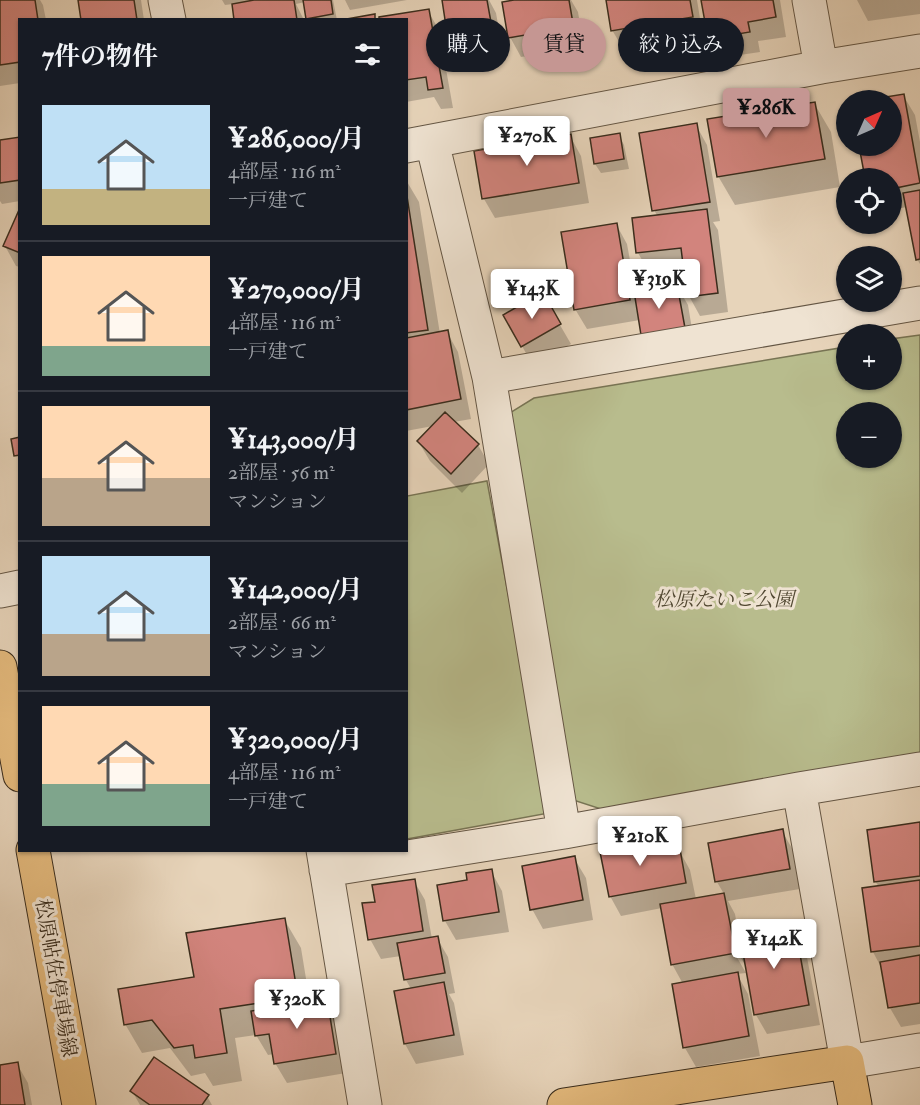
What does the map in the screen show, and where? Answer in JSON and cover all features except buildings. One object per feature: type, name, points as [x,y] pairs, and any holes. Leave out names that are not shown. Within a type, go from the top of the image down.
[{"type":"main road","points":[[0,667],[18,764]]},
{"type":"main road","name":"松原帖佐停車場線","points":[[33,852],[79,1105]]},
{"type":"main road","points":[[564,1105],[847,1062],[855,1105]]},
{"type":"street","points":[[165,0],[169,18]]},
{"type":"street","points":[[809,0],[820,67]]},
{"type":"street","points":[[564,832],[489,377],[419,144],[820,67],[920,51]]},
{"type":"street","points":[[489,377],[920,303]]},
{"type":"street","points":[[0,591],[18,588]]},
{"type":"street","points":[[408,850],[564,832],[920,769]]},
{"type":"street","points":[[799,789],[847,1062],[920,1050]]},
{"type":"street","points":[[365,1105],[324,860],[393,852]]},
{"type":"green space","name":"松原たいこ公園","points":[[920,335],[920,755],[601,809],[570,799],[505,416],[534,398],[836,349],[836,390],[902,390],[902,337]]},
{"type":"green space","points":[[487,481],[549,813],[408,839],[408,496]]}]
